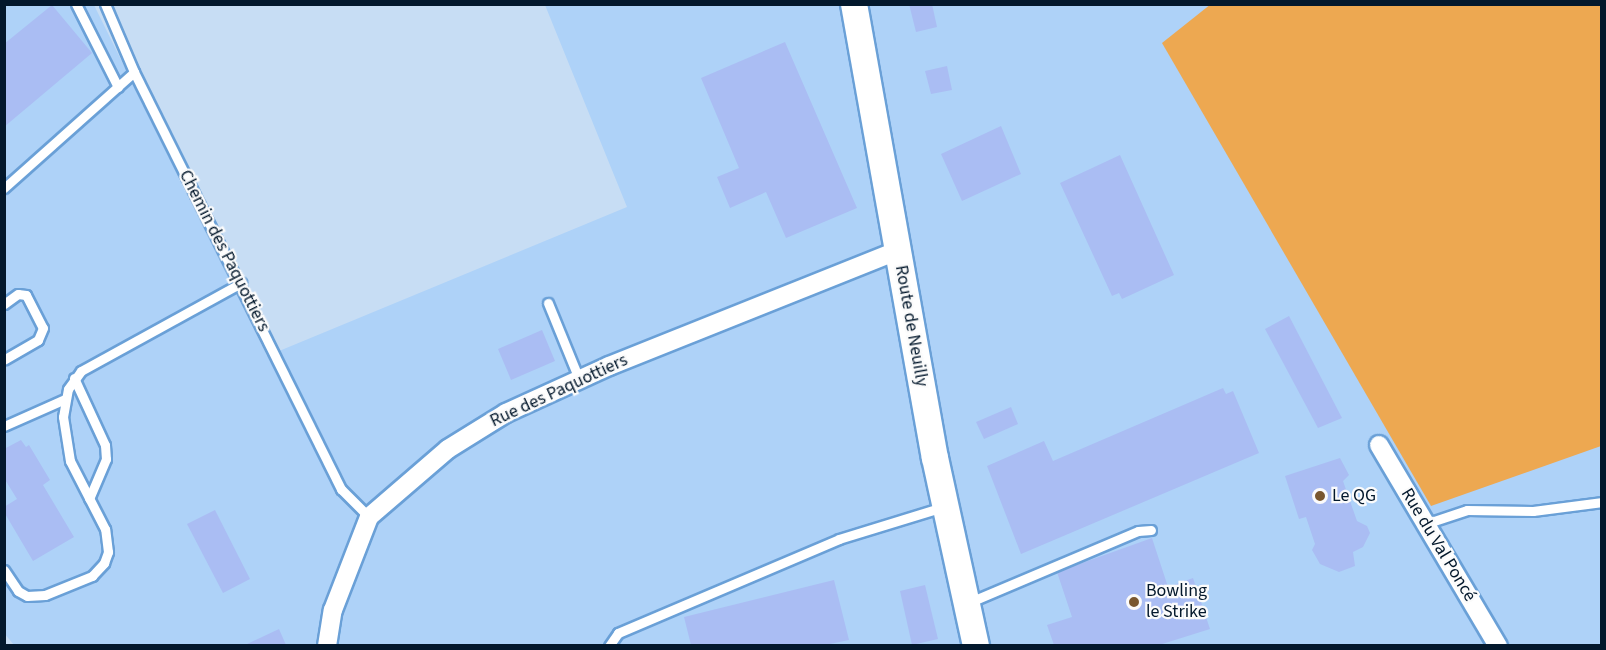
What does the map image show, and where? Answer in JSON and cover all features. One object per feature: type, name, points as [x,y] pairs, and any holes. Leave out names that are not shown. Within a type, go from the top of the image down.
[{"type":"main road","name":"Route de Neuilly","points":[[854,4],[897,251],[946,507],[976,645]]},
{"type":"street","name":"Rue des Paquottiers","points":[[327,645],[333,610],[369,517],[448,449],[506,414],[579,379],[897,251]]},
{"type":"street","name":"Rue du Val Poncé","points":[[1379,445],[1498,645]]},
{"type":"lane","points":[[76,4],[118,87]]},
{"type":"lane","name":"Chemin des Paquottiers","points":[[105,4],[134,72],[347,496],[369,517]]},
{"type":"lane","points":[[4,188],[134,72]]},
{"type":"lane","points":[[4,570],[18,591],[27,596],[45,595],[92,576],[108,552],[105,529],[70,461],[63,417],[65,399],[74,378],[81,371],[241,283]]},
{"type":"lane","points":[[4,304],[18,294],[26,295],[43,328],[38,340],[4,360]]},
{"type":"lane","points":[[548,303],[579,379]]},
{"type":"lane","points":[[74,378],[105,445],[106,459],[89,499]]},
{"type":"lane","points":[[4,426],[65,399]]},
{"type":"lane","points":[[1425,524],[1467,510],[1533,511],[1602,502]]},
{"type":"lane","points":[[609,645],[618,633],[839,539],[946,507]]},
{"type":"lane","points":[[967,603],[1138,531],[1151,530]]},
{"type":"shaded area","points":[[1211,4],[1601,5],[1601,446],[1431,506],[1162,43]]},
{"type":"shaded area","points":[[4,5],[94,5],[267,356],[627,207],[545,5],[1601,5],[1601,645],[14,645],[4,633]]},
{"type":"building","points":[[909,4],[932,4],[937,27],[916,32]]},
{"type":"building","points":[[52,5],[92,53],[4,127],[4,44]]},
{"type":"building","points":[[785,42],[857,208],[786,238],[766,192],[730,208],[717,177],[739,168],[701,78]]},
{"type":"building","points":[[947,66],[952,90],[931,94],[925,71]]},
{"type":"building","points":[[1001,126],[1021,174],[962,201],[941,154]]},
{"type":"building","points":[[1120,155],[1174,275],[1122,299],[1119,293],[1112,296],[1060,183]]},
{"type":"building","points":[[1289,316],[1342,418],[1318,428],[1265,329]]},
{"type":"building","points":[[542,330],[555,361],[511,380],[498,349]]},
{"type":"building","points":[[1223,388],[1226,394],[1233,391],[1259,453],[1021,554],[987,466],[1044,441],[1053,461]]},
{"type":"building","points":[[1011,407],[1018,424],[984,439],[976,422]]},
{"type":"building","points":[[21,440],[26,447],[29,445],[50,480],[43,485],[74,537],[33,561],[4,512],[4,507],[17,499],[4,478],[4,449]]},
{"type":"building","name":"Le QG","points":[[1340,458],[1349,475],[1343,481],[1357,521],[1367,526],[1370,533],[1363,547],[1353,552],[1355,566],[1339,572],[1320,564],[1312,550],[1315,544],[1306,517],[1299,519],[1285,476]]},
{"type":"building","points":[[215,510],[250,579],[223,593],[187,524]]},
{"type":"building","name":"Bowling le Strike","points":[[1152,538],[1168,587],[1193,578],[1210,629],[1159,645],[1054,645],[1047,625],[1072,617],[1057,572]]},
{"type":"building","points":[[834,580],[849,640],[825,645],[691,645],[684,617]]},
{"type":"building","points":[[925,585],[938,639],[912,645],[900,591]]},
{"type":"building","points":[[279,629],[286,645],[245,645]]},
{"type":"place","name":"Le QG","points":[[1320,496]]},
{"type":"place","name":"Bowling le Strike","points":[[1134,602]]}]
